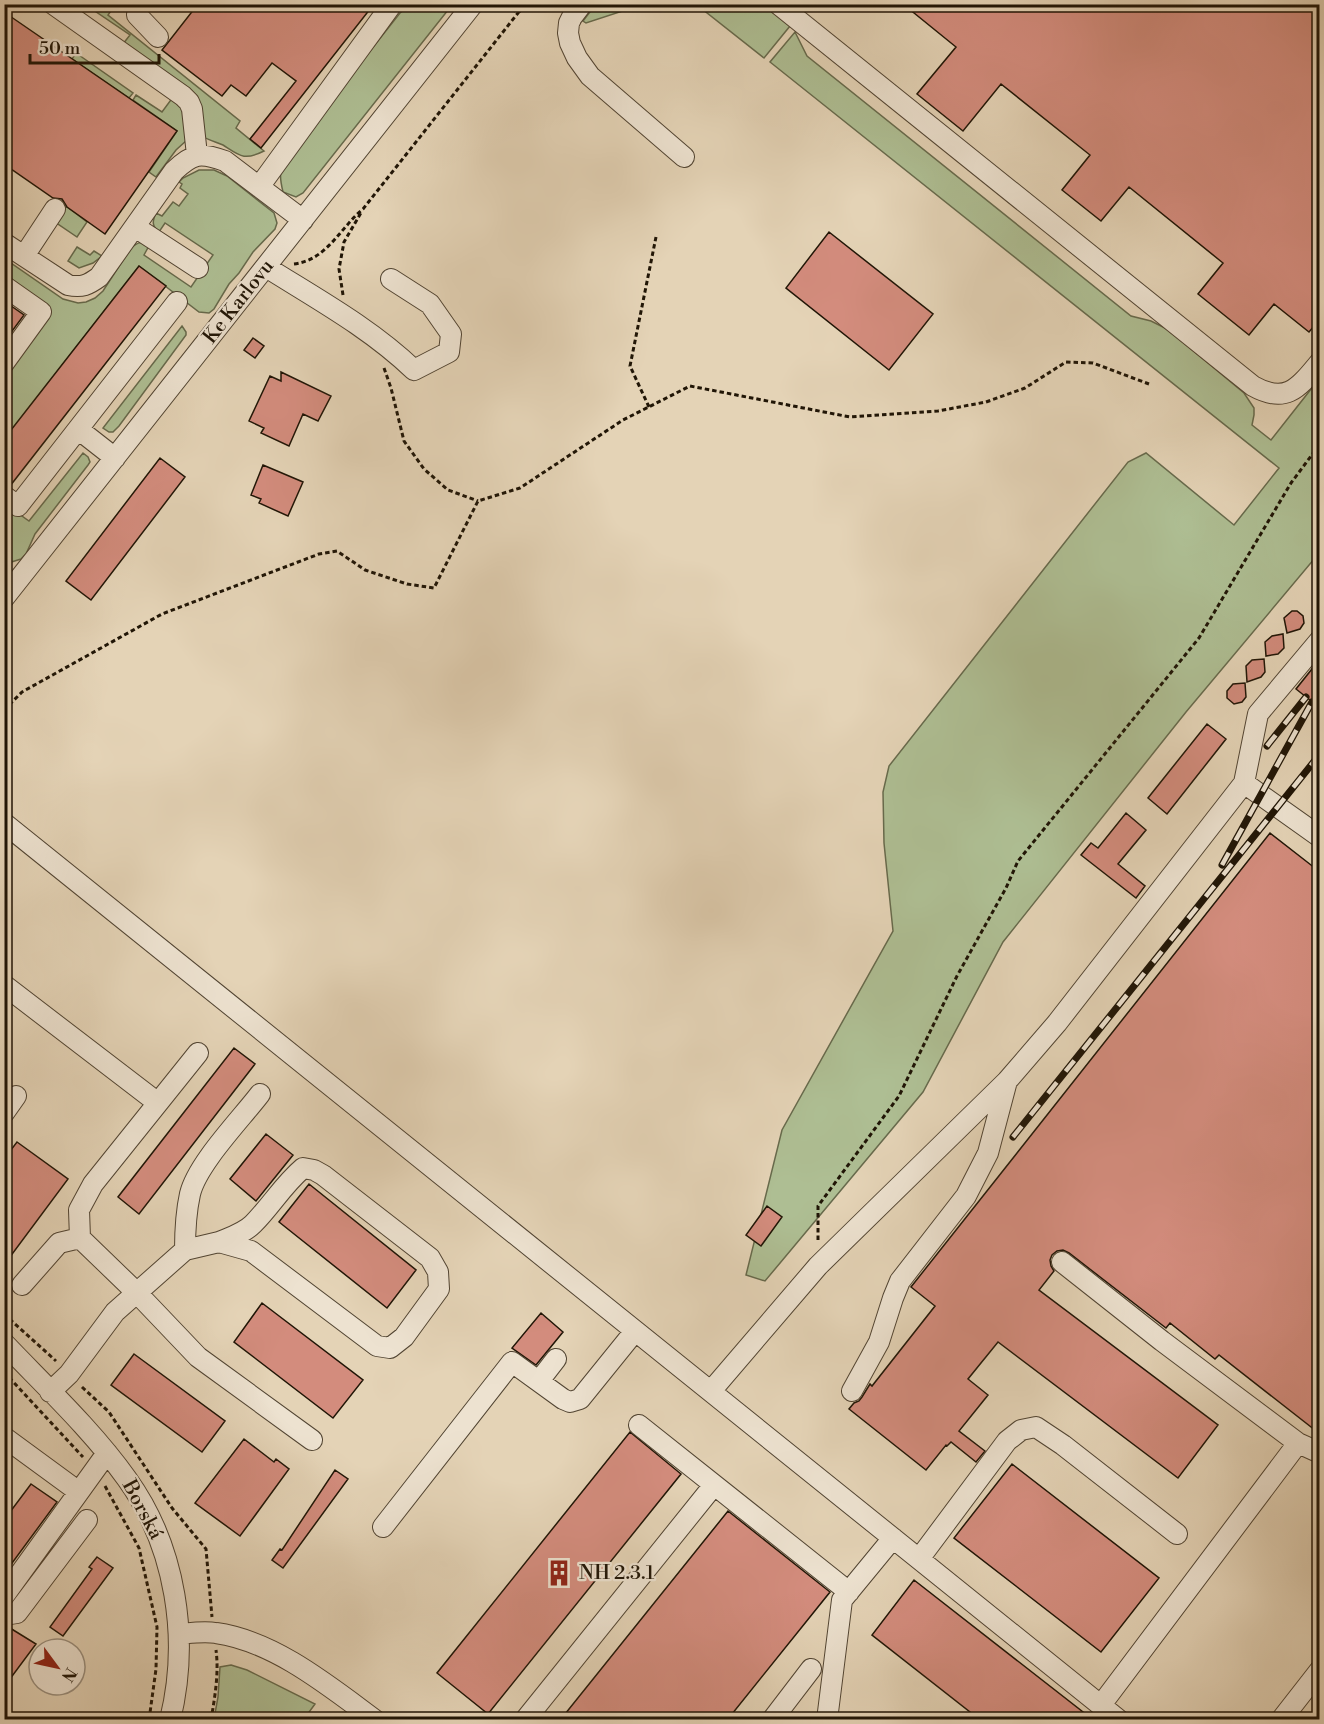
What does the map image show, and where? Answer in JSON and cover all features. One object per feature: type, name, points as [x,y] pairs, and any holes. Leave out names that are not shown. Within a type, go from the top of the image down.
[{"type":"street","points":[[53,4],[189,102],[192,109],[197,155]]},
{"type":"street","points":[[138,4],[137,15],[158,37]]},
{"type":"street","points":[[260,187],[392,4]]},
{"type":"street","name":"Ke Karlovu","points":[[7,590],[115,458],[473,4]]},
{"type":"street","points":[[582,4],[569,23],[568,33],[577,58],[590,76],[684,158]]},
{"type":"street","points":[[778,4],[1253,386],[1274,394],[1290,392],[1301,384],[1320,362]]},
{"type":"street","points":[[4,243],[68,285],[80,287],[90,284],[99,278],[174,171],[186,159],[197,155],[211,156],[225,161],[303,220]]},
{"type":"street","points":[[24,255],[55,209]]},
{"type":"street","points":[[135,226],[198,268]]},
{"type":"street","points":[[266,267],[366,330],[393,350],[414,370],[449,352],[451,334],[430,304],[391,279]]},
{"type":"street","points":[[4,286],[41,312],[4,363]]},
{"type":"street","points":[[4,496],[18,506],[177,302]]},
{"type":"street","points":[[78,429],[115,458]]},
{"type":"street","points":[[711,1391],[818,1266],[1007,1081],[1057,1023],[1244,783],[1258,714],[1320,640]]},
{"type":"street","points":[[1244,783],[1320,837]]},
{"type":"street","points":[[4,823],[1119,1719]]},
{"type":"street","points":[[4,985],[158,1103]]},
{"type":"street","points":[[198,1053],[93,1184],[79,1210],[80,1238],[198,1357],[312,1440]]},
{"type":"street","points":[[852,1390],[879,1342],[900,1281],[966,1196],[988,1153],[1007,1081]]},
{"type":"street","points":[[186,1250],[185,1230],[190,1192],[204,1164],[260,1094]]},
{"type":"street","points":[[4,1113],[16,1096]]},
{"type":"street","points":[[50,1392],[69,1374],[115,1312],[186,1250],[219,1242],[252,1225],[290,1179],[303,1168],[323,1175],[430,1258],[438,1272],[440,1289],[404,1337],[390,1348],[377,1346],[251,1251],[219,1242]]},
{"type":"street","points":[[22,1285],[59,1243],[80,1238]]},
{"type":"street","points":[[1062,1262],[1162,1341],[1298,1443],[1320,1453]]},
{"type":"street","points":[[383,1527],[512,1362],[563,1399],[570,1401],[580,1399],[635,1331]]},
{"type":"street","name":"Borská","points":[[4,1343],[107,1453],[129,1481],[155,1530],[164,1551],[174,1591],[179,1634],[177,1685],[170,1719]]},
{"type":"street","points":[[539,1381],[556,1359]]},
{"type":"street","points":[[639,1425],[849,1592]]},
{"type":"street","points":[[919,1559],[1007,1441],[1021,1430],[1036,1427],[1063,1445],[1177,1534]]},
{"type":"street","points":[[1101,1705],[1298,1443]]},
{"type":"street","points":[[8,1446],[79,1492]]},
{"type":"street","points":[[4,1596],[107,1453]]},
{"type":"street","points":[[525,1719],[714,1485]]},
{"type":"street","points":[[4,1615],[17,1613],[87,1520]]},
{"type":"street","points":[[827,1719],[842,1600],[893,1538]]},
{"type":"street","points":[[179,1634],[214,1632],[237,1636],[256,1643],[276,1652],[375,1719]]},
{"type":"street","points":[[772,1719],[811,1670]]},
{"type":"street","points":[[1281,1719],[1320,1670]]},
{"type":"path","points":[[506,4],[518,14]]},
{"type":"path","points":[[297,256],[291,264],[305,262],[326,250],[363,209],[420,135],[528,4]]},
{"type":"path","points":[[648,407],[630,366],[656,237]]},
{"type":"path","points":[[4,710],[22,692],[162,614],[319,554],[337,551],[365,570],[407,584],[434,588],[478,501],[520,488],[623,420],[690,386],[850,417],[938,411],[986,402],[1025,388],[1066,362],[1093,363],[1149,384]]},
{"type":"path","points":[[818,1266],[818,1206],[899,1096],[957,976],[1006,888],[1017,861],[1199,638],[1291,483],[1320,444]]},
{"type":"path","points":[[4,1314],[69,1374]]},
{"type":"path","points":[[4,1372],[102,1480],[139,1548],[157,1627],[156,1669],[149,1719]]},
{"type":"path","points":[[211,1719],[218,1661],[214,1632]]},
{"type":"green space","points":[[596,4],[641,5],[586,23],[583,21]]},
{"type":"green space","points":[[86,5],[115,5],[108,15],[240,121],[236,128],[264,151],[252,156],[242,156],[204,137],[199,105],[123,44],[130,35]]},
{"type":"green space","points":[[410,5],[452,5],[303,193],[296,197],[283,192],[280,176],[284,160],[400,13]]},
{"type":"green space","points":[[697,5],[763,5],[790,26],[764,58]]},
{"type":"green space","points":[[795,32],[807,56],[1131,316],[1151,321],[1167,329],[1244,393],[1254,408],[1252,425],[1271,440],[1319,379],[1320,552],[1186,712],[1003,942],[923,1092],[765,1281],[746,1275],[782,1130],[893,931],[884,843],[883,792],[889,766],[1128,462],[1146,453],[1234,525],[1279,468],[770,62]]},
{"type":"green space","points":[[76,53],[133,93],[129,98],[72,59]]},
{"type":"green space","points":[[136,95],[162,112],[173,97],[184,107],[187,140],[176,150],[156,177],[149,172],[177,131],[133,100]]},
{"type":"green space","points":[[199,170],[214,170],[227,176],[274,213],[277,223],[275,229],[253,252],[209,313],[199,312],[139,266],[5,439],[5,375],[50,310],[5,278],[5,259],[63,299],[78,303],[95,298],[103,291],[131,248],[138,243],[145,243],[150,244],[144,255],[191,287],[213,255],[165,223],[159,232],[153,221],[156,213],[162,216],[173,202],[179,206],[188,194],[180,188],[182,184],[179,182]]},
{"type":"green space","points":[[66,206],[87,222],[77,237],[55,222]]},
{"type":"green space","points":[[77,247],[90,255],[94,251],[102,256],[93,263],[79,268],[68,261]]},
{"type":"green space","points":[[182,326],[186,335],[119,426],[113,432],[103,428]]},
{"type":"green space","points":[[83,453],[90,462],[35,534],[26,554],[21,559],[5,564],[5,530],[9,524],[5,520],[5,504],[29,521]]},
{"type":"green space","points":[[231,1665],[247,1670],[315,1704],[304,1719],[214,1719],[220,1667]]},
{"type":"building","points":[[198,4],[374,4],[261,148],[250,139],[296,81],[272,63],[246,96],[231,85],[222,96],[162,50]]},
{"type":"building","points":[[903,4],[1320,4],[1320,319],[1309,332],[1274,304],[1249,335],[1198,294],[1223,263],[1129,187],[1101,221],[1062,190],[1090,155],[1001,84],[963,131],[917,94],[956,47]]},
{"type":"building","points":[[4,12],[177,131],[105,234],[67,207],[62,199],[53,198],[4,164]]},
{"type":"building","points":[[829,232],[933,314],[889,370],[786,288]]},
{"type":"building","points":[[139,266],[166,286],[10,486],[4,484],[4,439]]},
{"type":"building","points":[[4,301],[24,315],[4,342]]},
{"type":"building","points":[[253,338],[264,346],[255,358],[244,350]]},
{"type":"building","points":[[281,372],[331,396],[318,421],[303,414],[289,446],[261,433],[264,428],[249,421],[270,376],[281,381]]},
{"type":"building","points":[[160,458],[185,477],[91,600],[66,581]]},
{"type":"building","points":[[263,465],[303,482],[288,516],[259,503],[261,499],[251,495]]},
{"type":"building","points":[[1292,611],[1297,611],[1303,616],[1304,623],[1300,629],[1287,633],[1284,618]]},
{"type":"building","points":[[1283,634],[1284,648],[1278,654],[1266,656],[1265,642],[1272,636]]},
{"type":"building","points":[[1264,659],[1265,672],[1261,677],[1247,682],[1246,666],[1252,660]]},
{"type":"building","points":[[1320,659],[1320,708],[1296,689]]},
{"type":"building","points":[[1245,683],[1246,697],[1242,702],[1234,704],[1227,698],[1227,691],[1233,684]]},
{"type":"building","points":[[1207,724],[1226,739],[1167,814],[1148,798]]},
{"type":"building","points":[[1126,813],[1146,830],[1118,864],[1145,886],[1136,898],[1081,855],[1091,843],[1098,848]]},
{"type":"building","points":[[1270,833],[1320,872],[1320,1434],[1219,1355],[1215,1359],[1170,1323],[1166,1328],[1063,1250],[1052,1255],[1050,1260],[1054,1271],[1039,1290],[1218,1425],[1178,1478],[998,1342],[968,1379],[988,1395],[959,1431],[985,1451],[976,1462],[951,1442],[926,1470],[849,1409],[859,1401],[870,1384],[872,1386],[935,1306],[911,1287]]},
{"type":"building","points":[[234,1048],[255,1064],[139,1214],[118,1197]]},
{"type":"building","points":[[266,1134],[293,1155],[256,1201],[230,1179]]},
{"type":"building","points":[[17,1142],[68,1179],[4,1265],[4,1159]]},
{"type":"building","points":[[309,1184],[416,1270],[387,1308],[279,1222]]},
{"type":"building","points":[[767,1206],[782,1217],[761,1246],[746,1235]]},
{"type":"building","points":[[262,1303],[363,1380],[333,1418],[234,1342]]},
{"type":"building","points":[[541,1313],[563,1332],[536,1365],[512,1348]]},
{"type":"building","points":[[134,1354],[225,1421],[202,1452],[111,1385]]},
{"type":"building","name":"NH 2.3.1","points":[[630,1432],[681,1474],[488,1714],[437,1673]]},
{"type":"building","points":[[244,1439],[274,1462],[276,1459],[289,1469],[240,1536],[195,1503]]},
{"type":"building","points":[[1012,1464],[1159,1578],[1101,1652],[954,1538]]},
{"type":"building","points":[[335,1470],[348,1479],[283,1568],[272,1560],[280,1549],[282,1550]]},
{"type":"building","points":[[31,1484],[57,1502],[4,1574],[4,1520]]},
{"type":"building","points":[[728,1511],[830,1592],[728,1719],[561,1719]]},
{"type":"building","points":[[97,1557],[113,1568],[63,1636],[50,1627],[92,1569],[89,1567]]},
{"type":"building","points":[[914,1580],[1092,1719],[979,1719],[872,1635]]},
{"type":"building","points":[[10,1628],[27,1638],[27,1656],[4,1687],[4,1635]]},
{"type":"railway","points":[[1267,746],[1306,697]]},
{"type":"railway","points":[[1222,865],[1312,702]]},
{"type":"railway","points":[[1013,1137],[1320,754]]},
{"type":"place","name":"NH 2.3.1","points":[[559,1573]]}]
